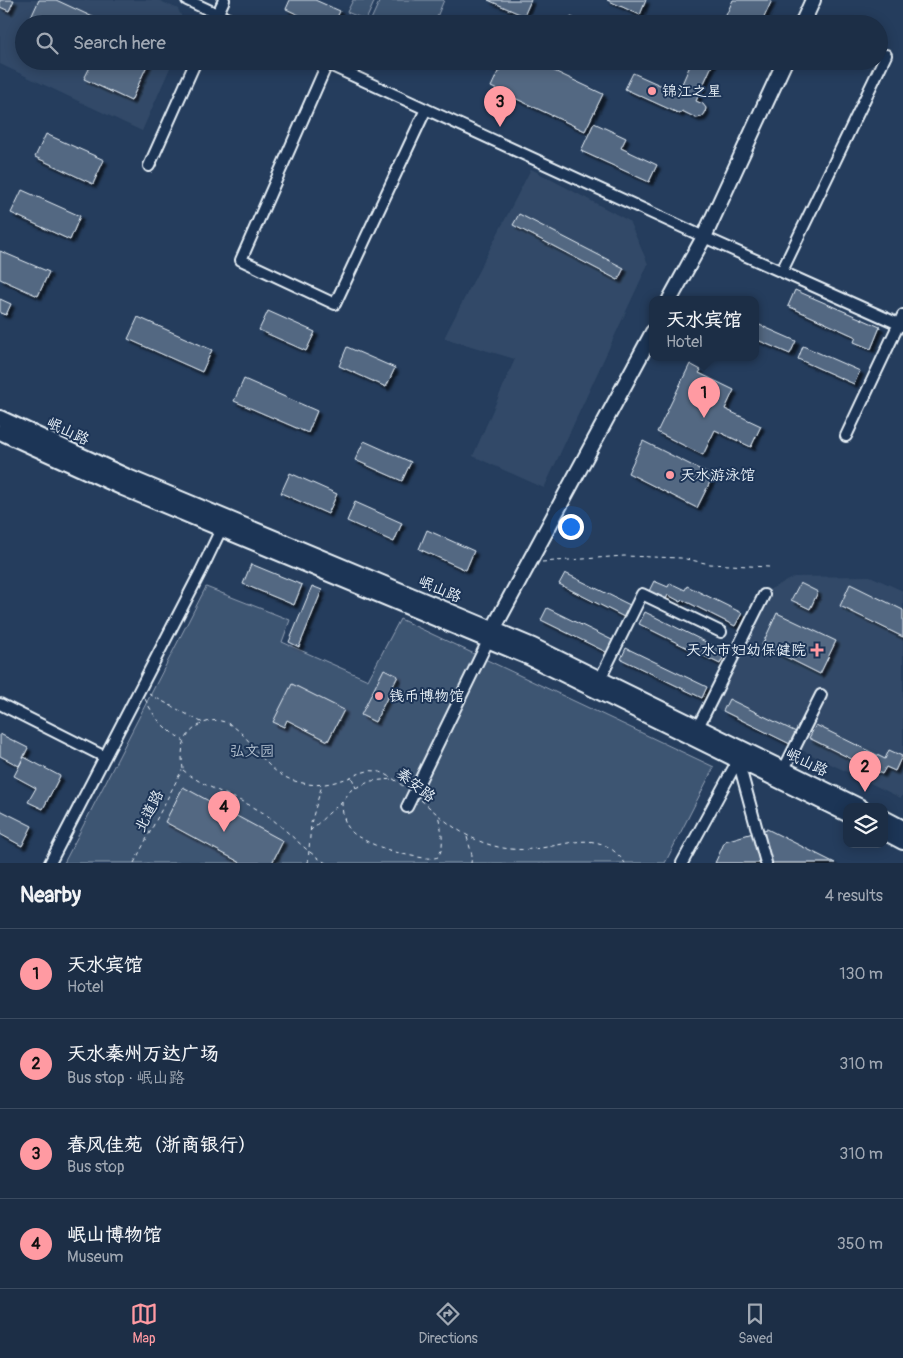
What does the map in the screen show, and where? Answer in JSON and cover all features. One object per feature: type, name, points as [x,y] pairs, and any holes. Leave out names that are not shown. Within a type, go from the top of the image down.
[{"type":"main road","points":[[806,15],[814,0]]},
{"type":"main road","points":[[672,296],[704,237],[781,70]]},
{"type":"main road","points":[[490,635],[649,339]]},
{"type":"main road","name":"岷山路","points":[[0,418],[224,523],[490,635],[528,658],[843,812]]},
{"type":"main road","name":"岷山路","points":[[0,432],[123,488],[224,523]]},
{"type":"main road","name":"岷山路","points":[[490,635],[533,646],[853,803]]},
{"type":"main road","points":[[888,820],[903,828]]},
{"type":"main road","points":[[888,834],[903,842]]},
{"type":"street","points":[[187,0],[209,15]]},
{"type":"street","points":[[217,15],[224,0]]},
{"type":"street","points":[[148,166],[192,70]]},
{"type":"street","points":[[321,70],[241,260],[335,304],[426,110]]},
{"type":"street","points":[[339,70],[704,237],[902,322],[846,436]]},
{"type":"street","points":[[782,271],[879,70]]},
{"type":"street","points":[[50,863],[224,523]]},
{"type":"street","points":[[600,679],[642,594],[721,632]]},
{"type":"street","points":[[698,727],[764,595]]},
{"type":"street","points":[[407,807],[490,635]]},
{"type":"street","points":[[784,769],[821,695]]},
{"type":"street","points":[[0,704],[105,757]]},
{"type":"street","points":[[682,863],[738,760]]},
{"type":"street","points":[[738,760],[766,863]]},
{"type":"path","points":[[529,562],[624,556],[681,558],[710,564],[769,567]]},
{"type":"path","points":[[140,689],[153,716],[167,730],[184,741]]},
{"type":"path","name":"秦安路","points":[[140,689],[204,724],[222,722],[234,726],[244,734],[268,764],[281,775],[305,784],[322,785],[365,771],[375,770],[385,773],[451,827],[467,836],[492,845],[516,849],[540,848],[590,841],[613,850],[625,863]]},
{"type":"path","points":[[204,724],[193,730],[184,741],[181,754],[183,769],[194,779],[263,813],[281,826],[309,852],[326,863]]},
{"type":"path","name":"北道路","points":[[134,863],[183,769]]},
{"type":"path","points":[[351,777],[356,788]]},
{"type":"path","points":[[310,831],[342,802],[351,790],[371,781],[393,779]]},
{"type":"path","points":[[308,863],[311,823],[322,785]]},
{"type":"path","points":[[342,802],[344,819],[350,829],[358,837],[383,852]]},
{"type":"path","points":[[428,862],[434,861],[439,855],[441,848],[442,834],[438,815]]},
{"type":"path","points":[[467,836],[472,855],[471,863]]},
{"type":"shaded area","points":[[0,0],[158,0],[178,9],[181,15],[15,15],[15,70],[169,70],[142,131],[0,64]]},
{"type":"shaded area","points":[[531,169],[629,221],[648,264],[544,488],[473,456],[515,359],[444,338]]},
{"type":"shaded area","name":"天水市妇幼保健院","points":[[870,576],[903,591],[903,794],[901,798],[705,703],[755,597],[794,577]]},
{"type":"green space","points":[[353,0],[375,0],[368,15],[354,15],[347,12]]},
{"type":"green space","points":[[380,0],[444,0],[438,15],[373,15]]},
{"type":"green space","name":"弘文园","points":[[206,587],[290,620],[282,642],[368,680],[400,619],[714,767],[665,863],[64,863]]},
{"type":"building","points":[[0,0],[14,0],[9,11],[0,7]]},
{"type":"building","points":[[39,0],[56,0],[88,15],[32,15]]},
{"type":"building","points":[[290,0],[315,0],[340,11],[338,15],[299,15],[286,9]]},
{"type":"building","points":[[488,0],[531,0],[524,15]]},
{"type":"building","points":[[607,0],[646,0],[640,15]]},
{"type":"building","points":[[733,0],[772,0],[765,15],[726,15]]},
{"type":"building","points":[[88,70],[145,70],[131,101],[84,79]]},
{"type":"building","points":[[499,70],[552,70],[603,94],[585,131],[491,87]]},
{"type":"building","name":"锦江之星","points":[[688,70],[710,70],[696,101],[703,104],[706,108],[702,117],[696,118],[682,111],[680,114],[625,89],[633,73],[678,93]]},
{"type":"building","points":[[594,123],[626,138],[621,148],[657,165],[649,182],[581,151]]},
{"type":"building","points":[[46,134],[104,160],[93,184],[35,157]]},
{"type":"building","points":[[22,190],[80,216],[70,240],[11,213]]},
{"type":"building","points":[[519,214],[624,268],[618,280],[513,225]]},
{"type":"building","points":[[0,251],[49,272],[38,296],[0,279]]},
{"type":"building","points":[[795,290],[880,327],[871,349],[854,342],[856,337],[788,306]]},
{"type":"building","points":[[0,299],[11,304],[6,315],[0,313]]},
{"type":"building","points":[[268,311],[315,332],[306,351],[259,330]]},
{"type":"building","points":[[138,317],[212,350],[202,372],[128,339]]},
{"type":"building","points":[[759,325],[796,341],[790,354],[759,341]]},
{"type":"building","points":[[803,346],[860,371],[854,384],[798,359]]},
{"type":"building","points":[[347,347],[395,368],[386,387],[339,366]]},
{"type":"building","points":[[690,364],[701,370],[699,373],[734,390],[725,409],[761,426],[751,447],[715,430],[703,455],[657,432]]},
{"type":"building","points":[[244,379],[317,411],[308,433],[234,401]]},
{"type":"building","points":[[364,441],[411,462],[402,481],[355,460]]},
{"type":"building","name":"天水游泳馆","points":[[643,441],[713,476],[697,508],[628,473]]},
{"type":"building","points":[[290,473],[337,494],[328,514],[281,493]]},
{"type":"building","points":[[355,502],[402,523],[394,542],[347,521]]},
{"type":"building","points":[[427,530],[474,551],[466,570],[419,549]]},
{"type":"building","points":[[251,564],[302,585],[294,605],[243,584]]},
{"type":"building","points":[[565,573],[632,606],[626,618],[559,584]]},
{"type":"building","points":[[654,581],[668,587],[670,583],[685,590],[687,586],[742,613],[735,626],[683,600],[681,602],[668,595],[665,601],[648,593]]},
{"type":"building","points":[[800,583],[818,592],[810,609],[791,600]]},
{"type":"building","points":[[850,584],[903,610],[903,637],[840,606]]},
{"type":"building","points":[[312,586],[322,590],[299,647],[289,642]]},
{"type":"building","points":[[547,608],[614,641],[608,653],[541,620]]},
{"type":"building","points":[[645,612],[726,652],[720,664],[639,624]]},
{"type":"building","points":[[777,613],[836,641],[820,674],[762,645]]},
{"type":"building","points":[[626,648],[707,687],[702,698],[621,659]]},
{"type":"building","name":"钱币博物馆","points":[[384,669],[398,676],[375,722],[361,715]]},
{"type":"building","points":[[292,684],[344,710],[328,741],[287,720],[284,727],[273,722]]},
{"type":"building","points":[[729,699],[796,732],[790,744],[723,711]]},
{"type":"building","points":[[816,725],[885,759],[889,750],[902,756],[895,771],[886,767],[882,774],[809,738]]},
{"type":"building","points":[[0,734],[28,748],[19,766],[0,756]]},
{"type":"building","points":[[24,757],[60,776],[43,809],[28,802],[36,788],[14,776]]},
{"type":"building","points":[[183,787],[283,841],[272,863],[241,863],[165,822]]},
{"type":"building","points":[[0,810],[32,826],[22,846],[0,834]]},
{"type":"building","points":[[767,829],[835,863],[715,863],[725,841]]},
{"type":"place","name":"锦江之星","points":[[652,91]]},
{"type":"place","name":"春风佳苑（浙商银行）","points":[[500,127]]},
{"type":"place","name":"天水宾馆","points":[[704,418]]},
{"type":"place","name":"天水游泳馆","points":[[670,475]]},
{"type":"place","name":"天水市妇幼保健院","points":[[817,650]]},
{"type":"place","name":"钱币博物馆","points":[[379,696]]},
{"type":"place","name":"天水秦州万达广场","points":[[865,792]]},
{"type":"place","name":"岷山博物馆","points":[[224,832]]}]
